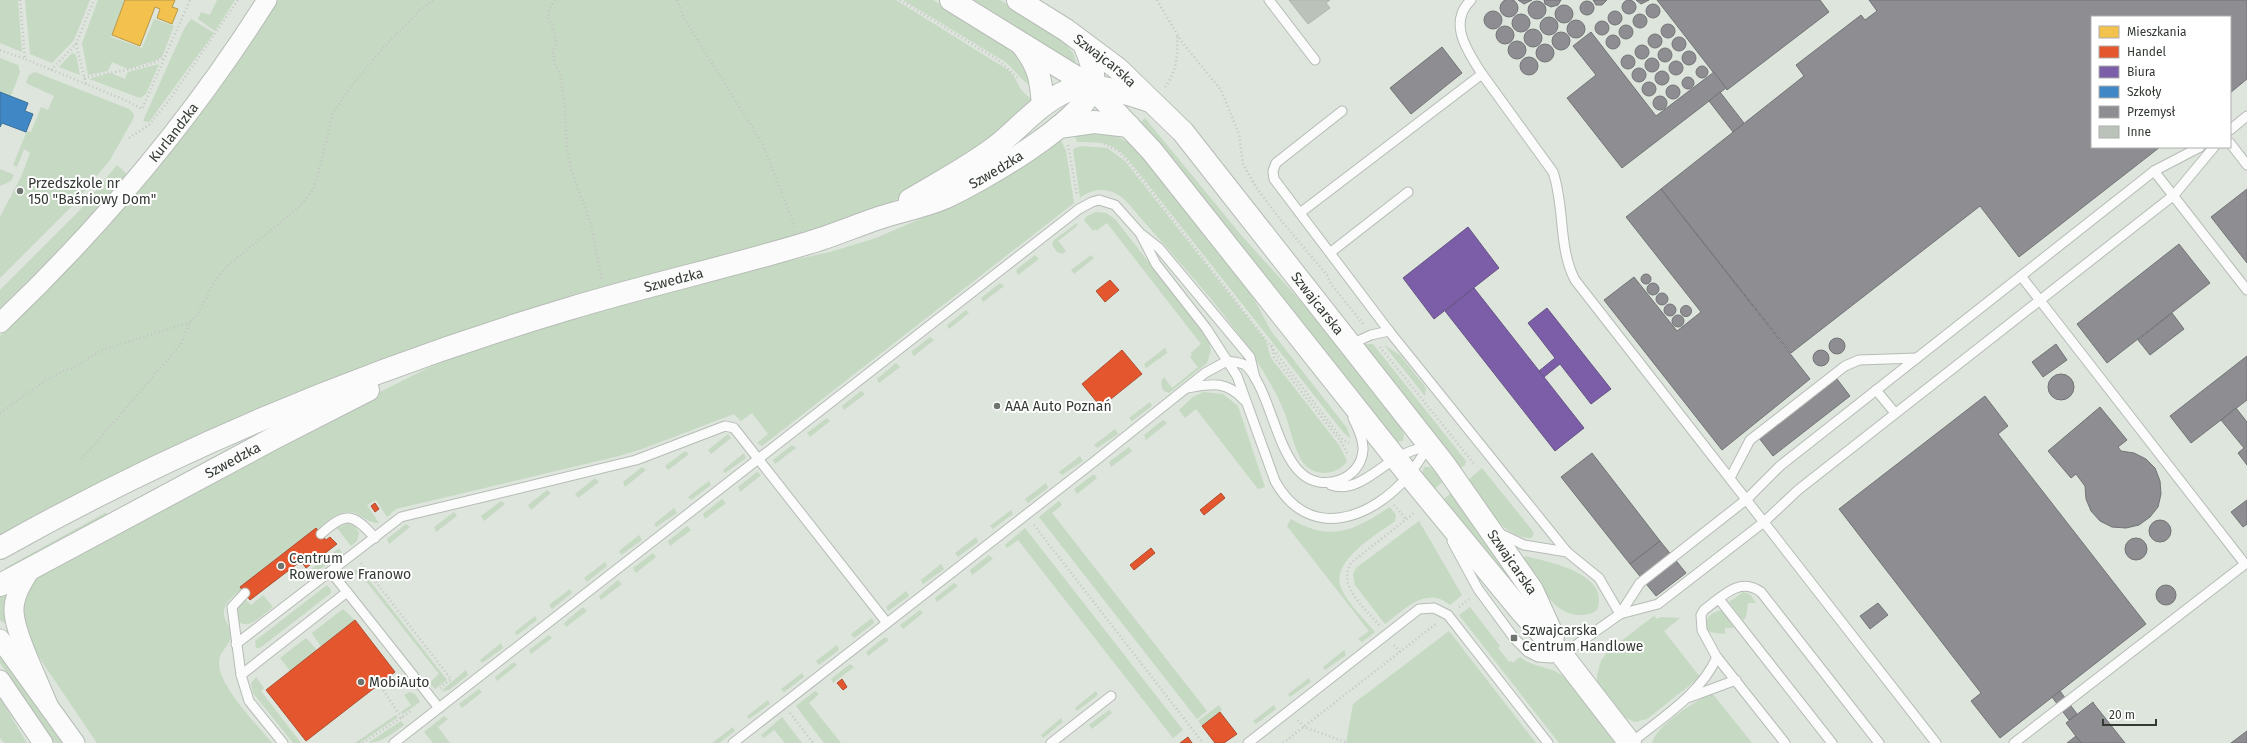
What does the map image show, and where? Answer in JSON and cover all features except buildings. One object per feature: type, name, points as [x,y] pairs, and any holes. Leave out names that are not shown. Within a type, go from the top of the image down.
[{"type":"street","name":"Kurlandzka","points":[[0,323],[66,258],[133,184],[210,86],[267,0]]},
{"type":"street","name":"Szwajcarska","points":[[951,0],[1020,41],[1092,87],[1129,126],[1180,183],[1396,458],[1409,475],[1422,507],[1562,655],[1630,743]]},
{"type":"street","name":"Szwajcarska","points":[[1018,0],[1066,30],[1085,46],[1158,98],[1429,445],[1490,529],[1532,590],[1562,655]]},
{"type":"street","points":[[1020,41],[1034,60],[1040,76],[1043,105]]},
{"type":"street","points":[[1085,46],[1093,73],[1092,87]]},
{"type":"street","name":"Szwedzka","points":[[878,218],[962,170],[997,145],[1043,105],[1068,91],[1092,87],[1115,89],[1158,98]]},
{"type":"street","name":"Szwedzka","points":[[6,544],[125,483],[257,421],[395,366],[533,320],[607,298],[801,245],[878,218],[942,199],[1062,134],[1092,87]]},
{"type":"street","points":[[1062,134],[1094,122],[1129,126]]},
{"type":"street","name":"Szwedzka","points":[[0,585],[288,431],[468,342]]},
{"type":"street","points":[[0,559],[6,544]]},
{"type":"street","points":[[32,567],[19,590],[14,611],[16,626],[48,705]]},
{"type":"street","points":[[0,639],[74,743]]},
{"type":"street","points":[[0,680],[43,743]]},
{"type":"lane","points":[[1269,0],[1315,60]]},
{"type":"lane","points":[[1471,0],[1460,19],[1460,36],[1467,52],[1482,74],[1553,172],[1559,190],[1568,267],[1575,280],[1936,743]]},
{"type":"lane","points":[[1300,212],[1482,74]]},
{"type":"lane","points":[[1342,111],[1276,163],[1273,171],[1274,179],[1331,252],[1389,331],[1567,552],[1599,578],[1620,614]]},
{"type":"lane","points":[[2231,129],[2247,116]]},
{"type":"lane","points":[[2231,144],[2247,165]]},
{"type":"lane","points":[[1620,614],[1640,583],[1747,499],[1780,466],[2154,171],[2198,148]]},
{"type":"lane","points":[[1562,655],[1620,614],[1658,604],[1764,522],[1798,490],[2039,299],[2174,195],[2213,148]]},
{"type":"lane","points":[[2154,171],[2247,290]]},
{"type":"lane","points":[[1331,252],[1408,192]]},
{"type":"lane","points":[[394,743],[1079,209],[1092,202],[1110,202],[1120,210],[1140,233],[1159,248],[1250,357],[1255,378]]},
{"type":"lane","points":[[1140,233],[1156,264],[1206,328],[1237,376],[1268,464],[1282,494],[1294,505],[1310,516],[1324,520],[1344,519],[1375,505],[1409,475],[1429,445]]},
{"type":"lane","points":[[2014,743],[2246,565],[2021,276]]},
{"type":"lane","points":[[1350,344],[1371,335],[1389,331]]},
{"type":"lane","points":[[1730,478],[1750,440],[1845,366],[1859,360],[1917,358]]},
{"type":"lane","points":[[733,743],[1026,515],[1204,373],[1227,361],[1246,366],[1255,378],[1267,401],[1288,455],[1295,467],[1309,479],[1335,486],[1361,482],[1396,458],[1429,445]]},
{"type":"lane","points":[[1187,388],[1207,385],[1223,385],[1236,392],[1246,403]]},
{"type":"lane","points":[[1323,483],[1342,480],[1351,474],[1358,463],[1364,448],[1358,427],[1341,389]]},
{"type":"lane","points":[[1876,390],[1895,413]]},
{"type":"lane","points":[[236,644],[376,538],[401,517],[636,460],[725,426],[734,428],[887,623]]},
{"type":"lane","points":[[321,534],[336,520],[348,517],[362,523],[376,538]]},
{"type":"lane","points":[[1490,529],[1524,545],[1567,552]]},
{"type":"lane","points":[[331,572],[439,708]]},
{"type":"lane","points":[[1785,743],[1717,657],[1707,640],[1700,622],[1701,615],[1704,610],[1736,586],[1750,586],[1761,592],[1879,743]]},
{"type":"lane","points":[[241,675],[347,592]]},
{"type":"lane","points":[[245,593],[232,607],[241,675],[249,701],[283,743]]},
{"type":"lane","points":[[1719,599],[1832,743]]},
{"type":"lane","points":[[1248,743],[1358,655],[1419,609],[1434,608],[1448,615],[1548,743]]},
{"type":"lane","points":[[1630,743],[1688,697],[1713,667],[1717,657]]},
{"type":"lane","points":[[1688,697],[1736,680]]},
{"type":"lane","points":[[1051,743],[1111,696]]},
{"type":"path","points":[[20,0],[25,59]]},
{"type":"path","points":[[51,70],[76,44],[94,0]]},
{"type":"path","points":[[0,50],[125,100],[142,109],[190,0]]},
{"type":"path","points":[[129,138],[149,125],[170,99],[238,0]]},
{"type":"path","points":[[82,459],[181,344],[190,322],[197,315],[215,281],[227,266],[298,208],[313,190],[333,113],[352,85],[385,46],[419,11],[433,0]]},
{"type":"path","points":[[555,0],[549,10],[548,19],[553,27],[556,42],[553,53],[555,65],[560,74],[565,108],[567,149],[571,170],[591,224],[607,298]]},
{"type":"path","points":[[677,0],[684,18],[763,145],[801,245]]},
{"type":"path","points":[[900,0],[997,59],[1014,72],[1020,81]]},
{"type":"path","points":[[1157,0],[1176,35],[1221,90],[1239,134],[1242,164],[1256,187],[1279,218],[1327,275],[1331,284],[1475,465]]},
{"type":"path","points":[[1158,98],[1172,77],[1177,63],[1176,35]]},
{"type":"path","points":[[76,44],[86,84]]},
{"type":"path","points":[[84,78],[109,72],[128,70],[155,63],[165,57]]},
{"type":"path","points":[[1062,134],[1068,145],[1072,144]]},
{"type":"path","points":[[1097,144],[1104,144],[1118,151],[1127,160],[1271,344],[1274,357],[1342,443],[1348,455]]},
{"type":"path","points":[[1070,150],[1079,209]]},
{"type":"path","points":[[0,414],[46,380],[63,371],[73,368],[102,350],[190,322]]},
{"type":"path","points":[[1400,652],[1350,590],[1346,576],[1351,562],[1422,507]]},
{"type":"path","points":[[1026,515],[1204,743]]},
{"type":"path","points":[[1283,743],[1466,602]]},
{"type":"path","points":[[381,687],[411,730]]},
{"type":"path","points":[[783,704],[813,743]]},
{"type":"path","points":[[1290,710],[1304,726],[1348,743]]},
{"type":"green space","points":[[0,0],[18,0],[22,52],[0,43]]},
{"type":"green space","points":[[25,0],[90,0],[74,40],[52,63],[30,54]]},
{"type":"green space","points":[[98,0],[125,0],[111,37],[142,48],[154,19],[174,26],[162,57],[128,69],[112,62],[108,71],[88,75],[82,43]]},
{"type":"green space","points":[[217,0],[235,0],[215,31],[198,19],[201,12],[210,15]]},
{"type":"green space","points":[[278,0],[896,0],[1008,70],[1015,78],[1021,90],[1028,97],[1034,100],[1020,118],[918,189],[888,204],[130,470],[0,535],[0,336],[78,259],[127,205],[174,149],[218,91]]},
{"type":"green space","points":[[903,0],[933,0],[1019,52],[1036,88],[1023,80],[1004,61]]},
{"type":"green space","points":[[970,0],[1000,0],[1061,38],[1073,53],[1077,65]]},
{"type":"green space","points":[[191,19],[214,33],[149,122],[143,121],[184,29]]},
{"type":"green space","points":[[72,53],[76,55],[80,75],[59,67]]},
{"type":"green space","points":[[0,58],[18,65],[20,72],[11,96],[0,92]]},
{"type":"green space","points":[[159,64],[146,94],[140,98],[89,79],[111,73],[125,79],[128,72]]},
{"type":"green space","points":[[35,72],[129,109],[134,114],[133,119],[110,160],[72,206],[0,278],[0,217],[21,177],[30,153],[24,149],[17,167],[13,165],[27,131],[31,132],[41,107],[48,110],[54,96],[26,83],[29,75]]},
{"type":"green space","points":[[1145,118],[1241,235],[1315,317],[1398,422],[1404,434],[1403,441],[1396,442],[1393,440],[1183,172],[1140,123]]},
{"type":"green space","points":[[1074,133],[1095,133],[1118,137],[1142,153],[1247,286],[1271,331],[1347,428],[1351,439],[1343,432],[1128,159],[1116,148],[1104,144],[1077,142]]},
{"type":"green space","points":[[1060,138],[1066,151],[1074,203],[762,446],[757,443],[768,434],[752,413],[741,421],[734,414],[645,448],[619,456],[396,509],[387,517],[376,500],[367,505],[379,523],[371,522],[359,515],[347,512],[332,518],[318,530],[316,528],[240,587],[242,589],[228,602],[224,610],[225,619],[231,632],[231,638],[219,659],[221,674],[232,695],[272,743],[97,743],[34,650],[19,618],[29,582],[305,429],[428,368],[456,356],[569,319],[766,266],[830,252],[876,238],[941,210]]},
{"type":"green space","points":[[1081,146],[1107,148],[1125,161],[1266,341],[1271,358],[1339,445],[1347,461],[1343,466],[1333,472],[1321,473],[1310,469],[1305,465],[1298,454],[1284,411],[1266,376],[1249,349],[1216,305],[1126,201],[1115,193],[1104,190],[1098,190],[1086,194],[1080,198],[1073,149]]},
{"type":"green space","points":[[117,165],[128,175],[91,218],[0,309],[0,290],[79,211]]},
{"type":"green space","points":[[0,169],[14,175],[11,181],[0,186]]},
{"type":"green space","points":[[1096,212],[1106,213],[1115,219],[1209,340],[1211,350],[1207,363],[1169,393],[1164,391],[1161,384],[1164,377],[1172,388],[1198,367],[1190,357],[1192,355],[1191,353],[1201,344],[1107,223],[1096,231],[1095,229],[1093,231],[1084,220],[1083,221],[1087,216]]},
{"type":"green space","points":[[1077,223],[1077,226],[1058,241],[1066,251],[1063,254],[1057,252],[1052,245],[1054,240]]},
{"type":"green space","points":[[1035,255],[1039,259],[1018,275],[1016,270]]},
{"type":"green space","points":[[1091,255],[1094,258],[1074,274],[1071,270]]},
{"type":"green space","points":[[1000,283],[1004,286],[983,302],[981,298]]},
{"type":"green space","points":[[966,310],[969,313],[949,329],[947,325]]},
{"type":"green space","points":[[930,337],[934,340],[914,356],[911,352]]},
{"type":"green space","points":[[1364,344],[1373,344],[1466,461],[1465,465],[1458,470]]},
{"type":"green space","points":[[1384,345],[1400,355],[1426,388],[1425,396]]},
{"type":"green space","points":[[1165,348],[1167,353],[1146,368],[1144,364]]},
{"type":"green space","points":[[896,363],[900,367],[879,383],[877,379]]},
{"type":"green space","points":[[861,391],[865,394],[844,410],[842,406]]},
{"type":"green space","points":[[1203,392],[1223,394],[1238,406],[1265,487],[1258,489],[1196,409],[1185,418],[1179,410],[1193,397]]},
{"type":"green space","points":[[1150,402],[1152,406],[1132,421],[1129,418]]},
{"type":"green space","points":[[827,418],[830,421],[810,437],[807,433]]},
{"type":"green space","points":[[1163,420],[1167,423],[1146,440],[1144,435]]},
{"type":"green space","points":[[1115,429],[1118,434],[1097,448],[1094,445]]},
{"type":"green space","points":[[728,434],[731,438],[711,454],[708,450]]},
{"type":"green space","points":[[792,445],[796,448],[775,464],[773,460]]},
{"type":"green space","points":[[1129,447],[1132,451],[1111,467],[1109,462]]},
{"type":"green space","points":[[685,451],[689,454],[668,470],[665,466]]},
{"type":"green space","points":[[744,453],[746,458],[725,473],[723,470]]},
{"type":"green space","points":[[1080,456],[1083,461],[1062,475],[1059,472]]},
{"type":"green space","points":[[642,467],[646,470],[625,487],[623,482]]},
{"type":"green space","points":[[1424,467],[1430,467],[1444,481],[1433,490],[1422,475]]},
{"type":"green space","points":[[1482,468],[1532,530],[1534,534],[1531,538],[1511,532],[1502,525],[1486,508],[1467,481]]},
{"type":"green space","points":[[757,472],[761,475],[740,492],[738,487]]},
{"type":"green space","points":[[1094,474],[1097,478],[1077,494],[1074,489]]},
{"type":"green space","points":[[595,478],[599,482],[578,498],[575,494]]},
{"type":"green space","points":[[709,481],[711,485],[691,500],[688,497]]},
{"type":"green space","points":[[1046,483],[1048,488],[1028,503],[1025,499]]},
{"type":"green space","points":[[547,490],[551,493],[531,510],[528,505]]},
{"type":"green space","points":[[1452,492],[1544,625],[1442,501]]},
{"type":"green space","points":[[722,499],[726,503],[705,519],[703,514]]},
{"type":"green space","points":[[501,501],[505,504],[484,521],[481,516]]},
{"type":"green space","points":[[1059,501],[1062,505],[1052,513],[1207,711],[1197,719],[1039,517]]},
{"type":"green space","points":[[1390,507],[1396,515],[1395,521],[1367,541],[1348,559],[1342,568],[1339,578],[1341,588],[1348,600],[1375,632],[1362,642],[1358,639],[1369,631],[1287,526],[1291,519],[1305,526],[1318,530],[1331,532],[1342,531],[1365,522]]},
{"type":"green space","points":[[674,508],[677,513],[656,527],[654,524]]},
{"type":"green space","points":[[1011,510],[1013,514],[993,529],[990,526]]},
{"type":"green space","points":[[454,512],[457,516],[436,532],[434,527]]},
{"type":"green space","points":[[105,513],[110,515],[5,573],[5,568]]},
{"type":"green space","points":[[1419,521],[1462,595],[1450,605],[1441,599],[1433,597],[1416,601],[1385,624],[1355,585],[1353,574],[1356,568]]},
{"type":"green space","points":[[348,523],[355,526],[359,533],[357,541],[351,546],[337,528]]},
{"type":"green space","points":[[406,524],[410,527],[389,544],[387,539]]},
{"type":"green space","points":[[687,526],[691,530],[670,546],[668,541]]},
{"type":"green space","points":[[1025,528],[1183,730],[1173,738],[1018,540],[1007,548],[1005,545]]},
{"type":"green space","points":[[639,535],[642,540],[621,555],[619,551]]},
{"type":"green space","points":[[976,537],[978,542],[958,557],[955,553]]},
{"type":"green space","points":[[339,548],[342,553],[308,578],[305,574]]},
{"type":"green space","points":[[653,553],[656,557],[636,573],[633,568]]},
{"type":"green space","points":[[989,555],[993,559],[972,575],[970,570]]},
{"type":"green space","points":[[1525,556],[1562,566],[1575,571],[1586,578],[1595,587],[1599,597],[1597,610],[1592,613],[1582,615],[1571,614],[1562,610],[1546,595],[1523,560]]},
{"type":"green space","points":[[605,562],[607,566],[587,582],[584,578]]},
{"type":"green space","points":[[941,564],[944,569],[923,584],[921,580]]},
{"type":"green space","points":[[359,567],[447,680],[435,689],[429,683],[439,674],[359,572],[348,579],[349,576]]},
{"type":"green space","points":[[618,580],[622,584],[601,600],[599,596]]},
{"type":"green space","points":[[954,583],[958,586],[937,602],[935,598]]},
{"type":"green space","points":[[327,585],[331,590],[331,593],[260,648],[256,648],[255,641]]},
{"type":"green space","points":[[570,589],[572,593],[552,609],[549,605]]},
{"type":"green space","points":[[8,590],[6,622],[4,623],[0,620],[0,595]]},
{"type":"green space","points":[[906,591],[909,596],[888,611],[886,607]]},
{"type":"green space","points":[[1743,592],[1750,594],[1756,603],[1748,603],[1746,617],[1743,620],[1729,602]]},
{"type":"green space","points":[[263,595],[273,607],[251,623],[246,624],[238,620],[236,612],[237,607],[246,600],[251,605]]},
{"type":"green space","points":[[583,607],[587,611],[566,627],[564,623]]},
{"type":"green space","points":[[1470,607],[1500,646],[1498,648],[1509,662],[1511,661],[1513,663],[1520,657],[1529,663],[1550,669],[1560,674],[1584,696],[1618,743],[1559,743],[1459,615]]},
{"type":"green space","points":[[343,609],[355,620],[321,647],[312,633]]},
{"type":"green space","points":[[920,610],[923,613],[903,629],[900,625]]},
{"type":"green space","points":[[1722,610],[1734,628],[1725,628],[1725,634],[1709,632],[1706,627],[1708,618],[1715,612]]},
{"type":"green space","points":[[535,616],[537,620],[517,635],[515,632]]},
{"type":"green space","points":[[1654,616],[1657,619],[1661,617],[1680,618],[1664,631],[1700,677],[1647,719],[1635,722],[1622,716],[1597,683],[1597,675],[1601,661],[1608,651]]},
{"type":"green space","points":[[872,618],[874,623],[854,638],[851,634]]},
{"type":"green space","points":[[1449,631],[1536,743],[1346,743],[1353,704]]},
{"type":"green space","points":[[549,635],[552,638],[531,654],[529,650]]},
{"type":"green space","points":[[885,637],[889,640],[868,656],[866,652]]},
{"type":"green space","points":[[306,638],[317,650],[290,671],[280,658]]},
{"type":"green space","points":[[501,643],[503,648],[482,663],[480,660]]},
{"type":"green space","points":[[837,645],[839,650],[819,665],[816,661]]},
{"type":"green space","points":[[1344,650],[1346,655],[1325,670],[1323,667]]},
{"type":"green space","points":[[0,653],[63,743],[55,743],[0,663]]},
{"type":"green space","points":[[514,662],[517,665],[497,681],[495,677]]},
{"type":"green space","points":[[850,664],[854,667],[833,683],[831,679]]},
{"type":"green space","points":[[466,670],[468,675],[449,690],[441,691]]},
{"type":"green space","points":[[802,673],[804,677],[784,692],[781,689]]},
{"type":"green space","points":[[256,677],[264,688],[261,691],[301,743],[293,743],[253,693],[251,683]]},
{"type":"green space","points":[[1309,678],[1311,682],[1290,697],[1288,694]]},
{"type":"green space","points":[[479,689],[482,692],[462,708],[459,704]]},
{"type":"green space","points":[[815,691],[819,694],[809,703],[841,743],[824,743],[796,706]]},
{"type":"green space","points":[[1096,691],[1098,695],[1077,711],[1075,708]]},
{"type":"green space","points":[[410,692],[415,694],[420,702],[403,714],[401,712],[411,705],[404,695]]},
{"type":"green space","points":[[1712,693],[1752,743],[1652,743],[1655,736],[1669,721]]},
{"type":"green space","points":[[0,698],[27,743],[4,743],[0,738]]},
{"type":"green space","points":[[768,700],[770,704],[749,719],[747,716]]},
{"type":"green space","points":[[1219,705],[1222,710],[1202,726],[1198,721]]},
{"type":"green space","points":[[1274,705],[1276,709],[1256,724],[1253,721]]},
{"type":"green space","points":[[1109,710],[1112,713],[1092,729],[1089,725]]},
{"type":"green space","points":[[396,715],[398,717],[360,743],[355,743]]},
{"type":"green space","points":[[444,716],[448,719],[438,727],[450,743],[433,743],[424,732]]},
{"type":"green space","points":[[782,717],[802,743],[785,743],[774,730],[764,738],[761,735]]},
{"type":"green space","points":[[1061,718],[1063,722],[1043,738],[1041,735]]},
{"type":"green space","points":[[401,721],[404,725],[391,734],[373,743],[368,743]]},
{"type":"green space","points":[[733,727],[735,731],[719,743],[712,743]]},
{"type":"place","name":"Przedszkole nr 150 \"Baśniowy Dom\"","points":[[20,191]]},
{"type":"place","name":"AAA Auto Poznań","points":[[997,406]]},
{"type":"place","name":"Centrum Rowerowe Franowo","points":[[281,566]]},
{"type":"place","name":"Szwajcarska Centrum Handlowe","points":[[1514,638]]},
{"type":"place","name":"MobiAuto","points":[[361,682]]}]
